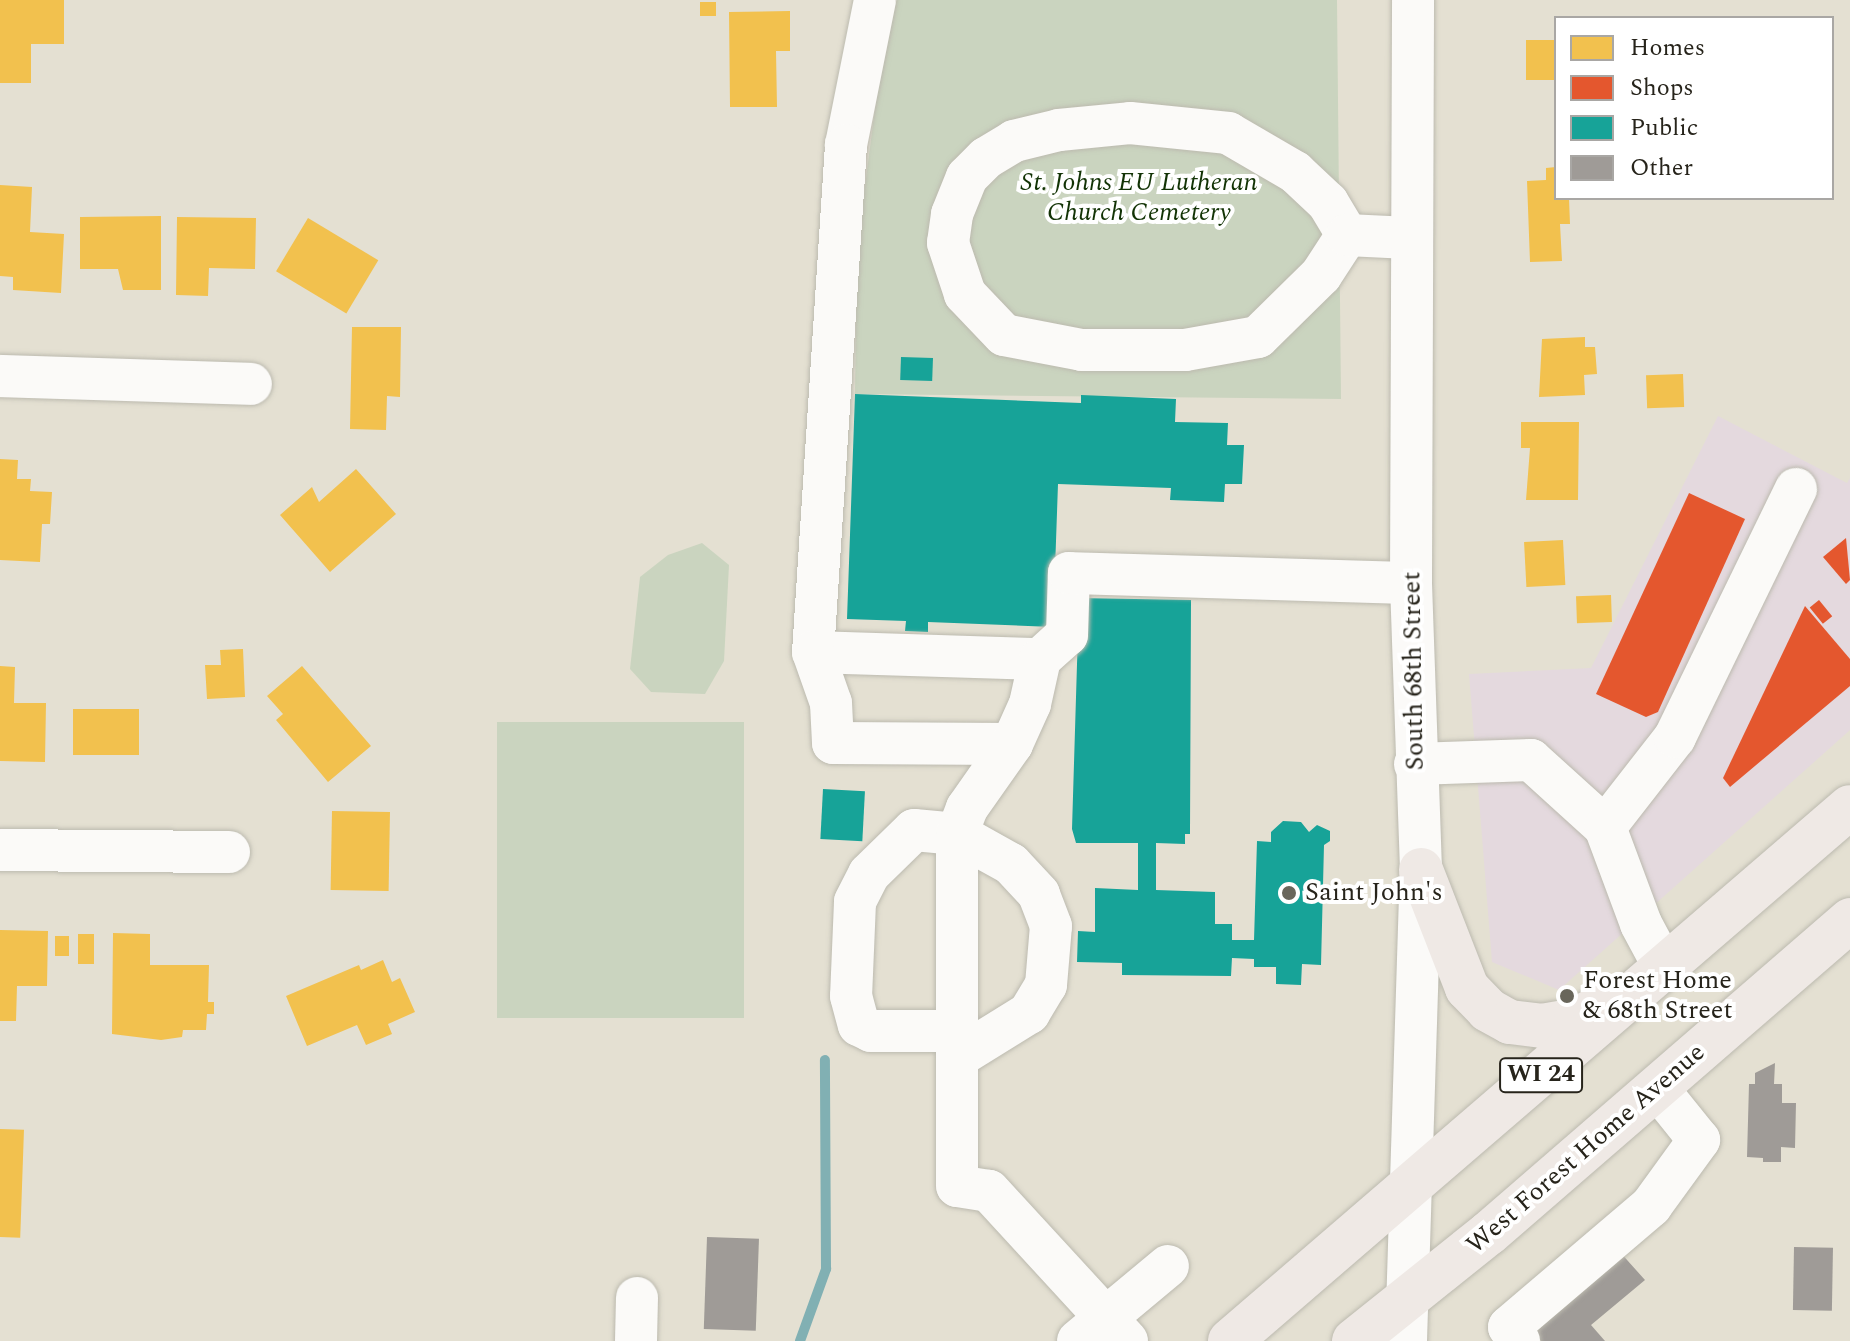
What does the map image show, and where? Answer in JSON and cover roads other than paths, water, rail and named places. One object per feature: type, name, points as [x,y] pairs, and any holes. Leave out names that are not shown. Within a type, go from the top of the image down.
[{"type":"main road","name":"WI 24","points":[[1230,1341],[1415,1185],[1850,807]]},
{"type":"main road","points":[[1421,870],[1467,988],[1488,1010],[1510,1022],[1542,1026],[1576,1020],[1655,975]]},
{"type":"main road","name":"West Forest Home Avenue","points":[[1354,1341],[1407,1320],[1658,1089],[1849,923]]},
{"type":"street","points":[[875,0],[846,145],[813,652],[831,703],[833,743],[1012,744]]},
{"type":"street","name":"South 68th Street","points":[[1407,1320],[1415,1185],[1421,870],[1411,583],[1409,238],[1413,0]]},
{"type":"street","points":[[1130,123],[1228,133],[1258,148],[1328,203],[1347,235],[1321,275],[1258,337],[1185,350],[1082,350],[1004,335],[965,294],[948,243],[952,214],[967,177],[986,158],[1014,141],[1059,130],[1130,123]]},
{"type":"street","points":[[1347,235],[1409,238]]},
{"type":"street","points":[[0,376],[251,384]]},
{"type":"street","points":[[1605,827],[1675,737],[1796,489]]},
{"type":"street","points":[[1168,1266],[1103,1333],[989,1191],[957,1186],[957,834],[967,808],[1012,744],[1030,704],[1040,659],[1067,635],[1069,573],[1411,583]]},
{"type":"street","points":[[813,652],[1040,659]]},
{"type":"street","points":[[1415,764],[1531,760],[1605,827],[1641,924],[1655,975]]},
{"type":"street","points":[[914,830],[957,834],[1011,864],[1039,894],[1051,926],[1052,949],[1046,985],[1029,1013],[958,1044],[871,1031],[859,1025],[851,996],[855,902],[869,874],[914,830]]},
{"type":"street","points":[[0,850],[229,852]]},
{"type":"street","points":[[1519,1341],[1509,1327],[1651,1206],[1699,1140],[1658,1089]]},
{"type":"street","points":[[636,1341],[637,1298]]},
{"type":"waterway","points":[[800,1341],[826,1269],[825,1060]]},
{"type":"place","name":"Saint John's","points":[[1289,893]]},
{"type":"place","name":"Forest Home & 68th Street","points":[[1567,996]]},
{"type":"park label","name":"St. Johns EU Lutheran Church Cemetery","points":[[1139,198]]}]
